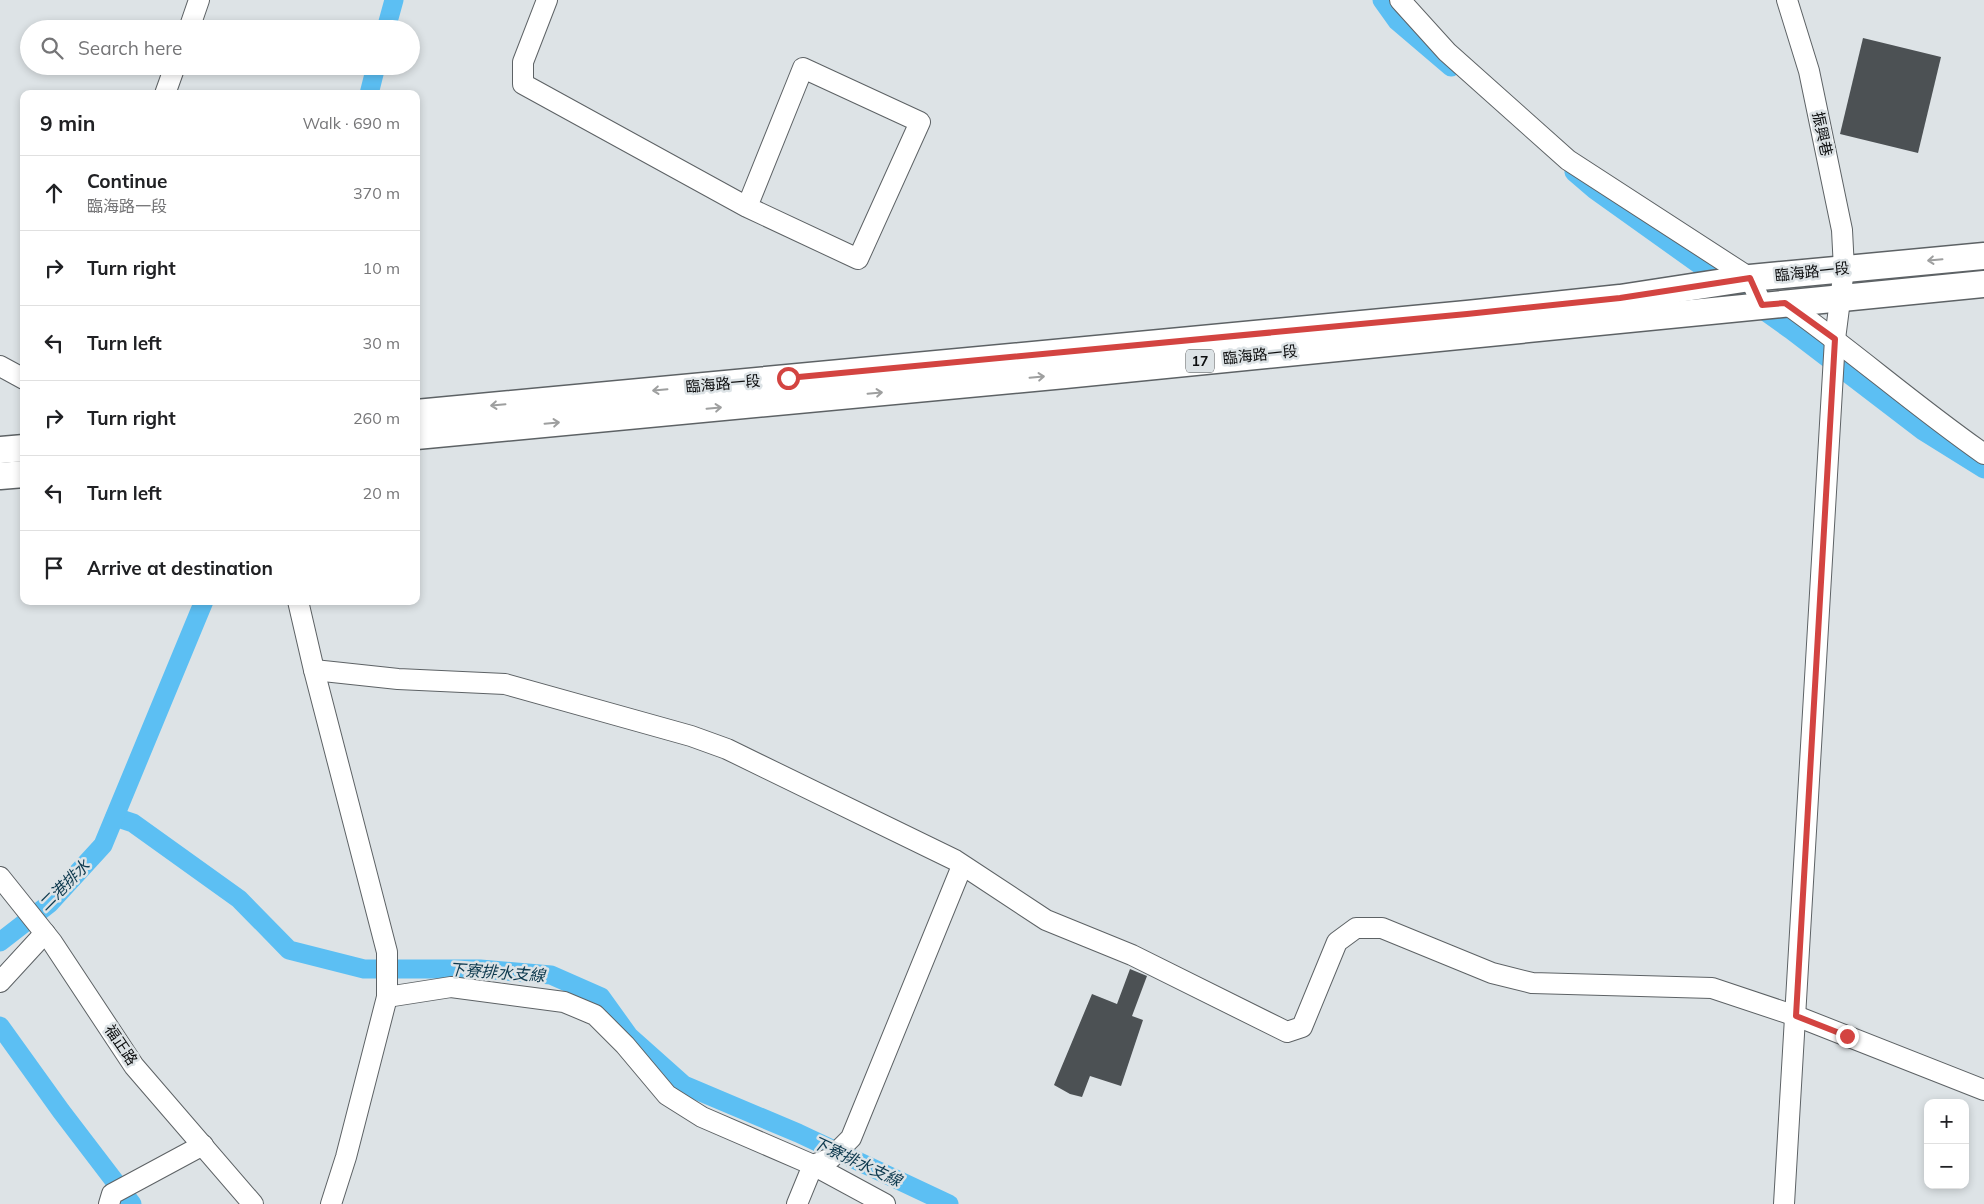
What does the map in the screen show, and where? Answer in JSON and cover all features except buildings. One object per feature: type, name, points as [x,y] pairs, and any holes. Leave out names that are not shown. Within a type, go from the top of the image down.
[{"type":"main road","name":"臨海路一段","points":[[420,412],[1467,314],[1620,298],[1750,278],[1984,256]]},
{"type":"main road","name":"臨海路一段","points":[[420,436],[1065,375],[1984,284]]},
{"type":"main road","points":[[0,450],[20,448]]},
{"type":"main road","points":[[0,476],[20,474]]},
{"type":"street","points":[[192,20],[199,0]]},
{"type":"street","points":[[548,0],[523,62],[523,84],[747,207],[858,259],[920,122],[803,68],[747,207]]},
{"type":"street","points":[[1400,0],[1447,52],[1568,160],[1750,278],[1773,304],[1835,339],[1929,416],[1984,454]]},
{"type":"street","name":"振興巷","points":[[1784,1204],[1835,339],[1844,269],[1842,230],[1808,71],[1788,0]]},
{"type":"street","points":[[166,90],[172,75]]},
{"type":"street","points":[[0,366],[20,377]]},
{"type":"street","points":[[299,605],[387,952],[387,997],[346,1156],[331,1204]]},
{"type":"street","points":[[314,670],[398,679],[505,684],[691,736],[727,749],[962,866],[1046,920],[1132,954],[1287,1032],[1302,1027],[1337,942],[1356,928],[1382,928],[1492,973],[1532,983],[1712,988],[1796,1016],[1984,1090]]},
{"type":"street","points":[[797,1204],[814,1165],[831,1158],[851,1138],[962,866]]},
{"type":"street","name":"福正路","points":[[0,877],[10,900],[43,930],[134,1066],[253,1204]]},
{"type":"street","points":[[0,982],[43,930]]},
{"type":"street","points":[[387,997],[451,987],[564,1002],[595,1016],[625,1045],[667,1095],[702,1117],[814,1165],[885,1204]]},
{"type":"street","points":[[109,1204],[112,1194],[203,1145]]},
{"type":"waterway","points":[[388,20],[394,0]]},
{"type":"waterway","points":[[1382,0],[1397,21],[1451,67]]},
{"type":"waterway","points":[[370,90],[374,75]]},
{"type":"waterway","points":[[1574,172],[1595,190],[1791,330],[1923,431],[1984,469]]},
{"type":"waterway","name":"二港排水","points":[[0,942],[49,904],[103,845],[202,605]]},
{"type":"waterway","name":"下寮排水支線","points":[[115,817],[133,823],[239,899],[289,950],[364,969],[480,969],[551,975],[601,997],[629,1036],[684,1085],[798,1133],[949,1204]]},
{"type":"waterway","points":[[0,1026],[61,1111],[132,1204]]},
{"type":"route","points":[[788,378],[1467,314],[1620,298],[1750,278],[1762,305],[1785,303],[1835,339],[1796,1016],[1847,1036]]}]
